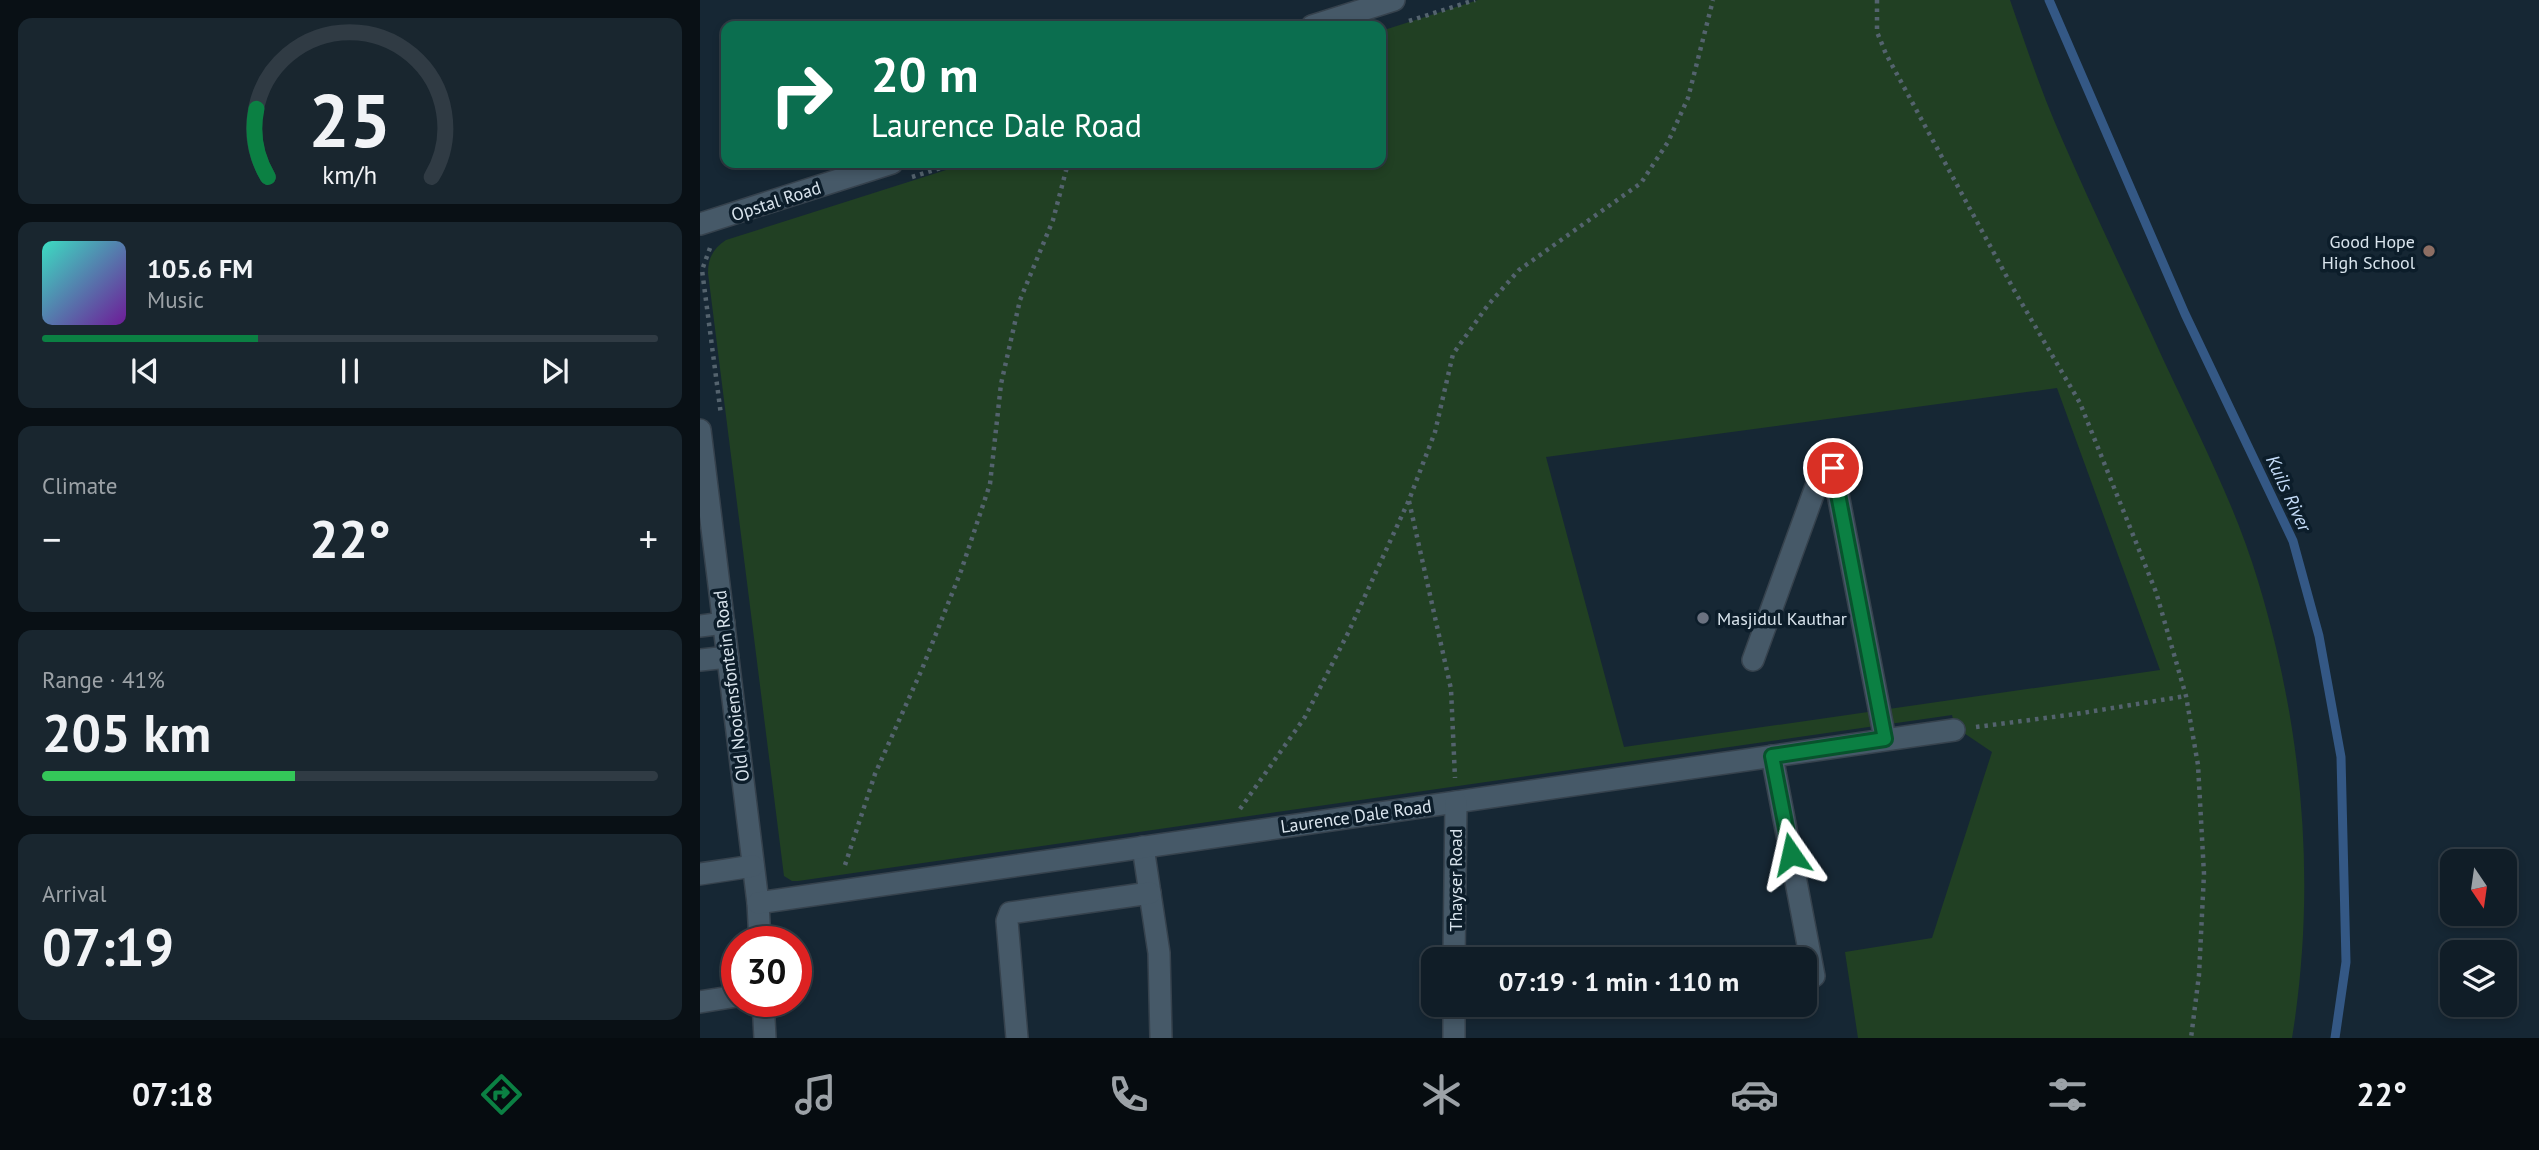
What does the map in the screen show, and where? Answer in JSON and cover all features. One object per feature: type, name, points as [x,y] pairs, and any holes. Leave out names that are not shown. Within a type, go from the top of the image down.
[{"type":"street","points":[[1328,21],[1394,0]]},
{"type":"street","name":"Opstal Road","points":[[700,225],[877,168]]},
{"type":"street","name":"Old Nooiensfontein Road","points":[[700,430],[759,926]]},
{"type":"street","points":[[1753,660],[1822,470],[1833,468],[1885,739]]},
{"type":"street","points":[[700,626],[724,623]]},
{"type":"street","points":[[700,660],[728,657]]},
{"type":"street","name":"Laurence Dale Road","points":[[758,903],[1954,730]]},
{"type":"street","points":[[1772,756],[1808,947]]},
{"type":"street","name":"Thayser Road","points":[[1454,947],[1456,802]]},
{"type":"street","points":[[1143,847],[1159,953],[1161,1038]]},
{"type":"street","points":[[700,874],[753,866]]},
{"type":"street","points":[[1017,1038],[1007,921],[1010,913],[1150,892]]},
{"type":"street","points":[[700,1002],[721,999]]},
{"type":"street","points":[[764,1017],[765,1036]]},
{"type":"street","points":[[1454,1017],[1454,1038]]},
{"type":"path","points":[[1404,22],[1475,0]]},
{"type":"path","points":[[1224,835],[1305,717],[1348,633],[1409,500],[1435,432],[1453,354],[1488,305],[1519,270],[1641,183],[1668,142],[1688,97],[1713,0]]},
{"type":"path","points":[[1877,0],[1877,32],[1886,54],[2014,290],[2080,403],[2157,592],[2186,696],[2198,765],[2204,874],[2199,975],[2191,1038]]},
{"type":"path","points":[[906,179],[941,168]]},
{"type":"path","points":[[846,890],[845,862],[876,774],[951,596],[990,484],[1001,384],[1020,300],[1053,220],[1067,168]]},
{"type":"path","points":[[715,243],[708,250],[702,270],[703,304],[722,424]]},
{"type":"path","points":[[1409,500],[1451,689],[1456,802]]},
{"type":"path","points":[[1954,730],[2076,715],[2186,696]]},
{"type":"green space","points":[[1478,0],[2010,0],[2062,139],[2227,496],[2258,581],[2286,693],[2301,808],[2304,923],[2292,1038],[1858,1038],[1845,952],[1932,938],[1992,752],[1955,727],[1952,715],[792,881],[784,876],[708,273],[709,262],[715,250],[726,240],[952,168],[1386,168],[1386,29]],"holes":[[[2057,388],[2160,670],[1624,747],[1546,457]]]},
{"type":"waterway","name":"Kuils River","points":[[2049,0],[2185,314],[2293,541],[2319,636],[2341,757],[2346,962],[2335,1038]]},
{"type":"place","name":"Good Hope High School","points":[[2429,251]]},
{"type":"place","name":"Masjidul Kauthar","points":[[1703,618]]},
{"type":"route","points":[[1791,854],[1772,756],[1885,739],[1833,468]]}]
